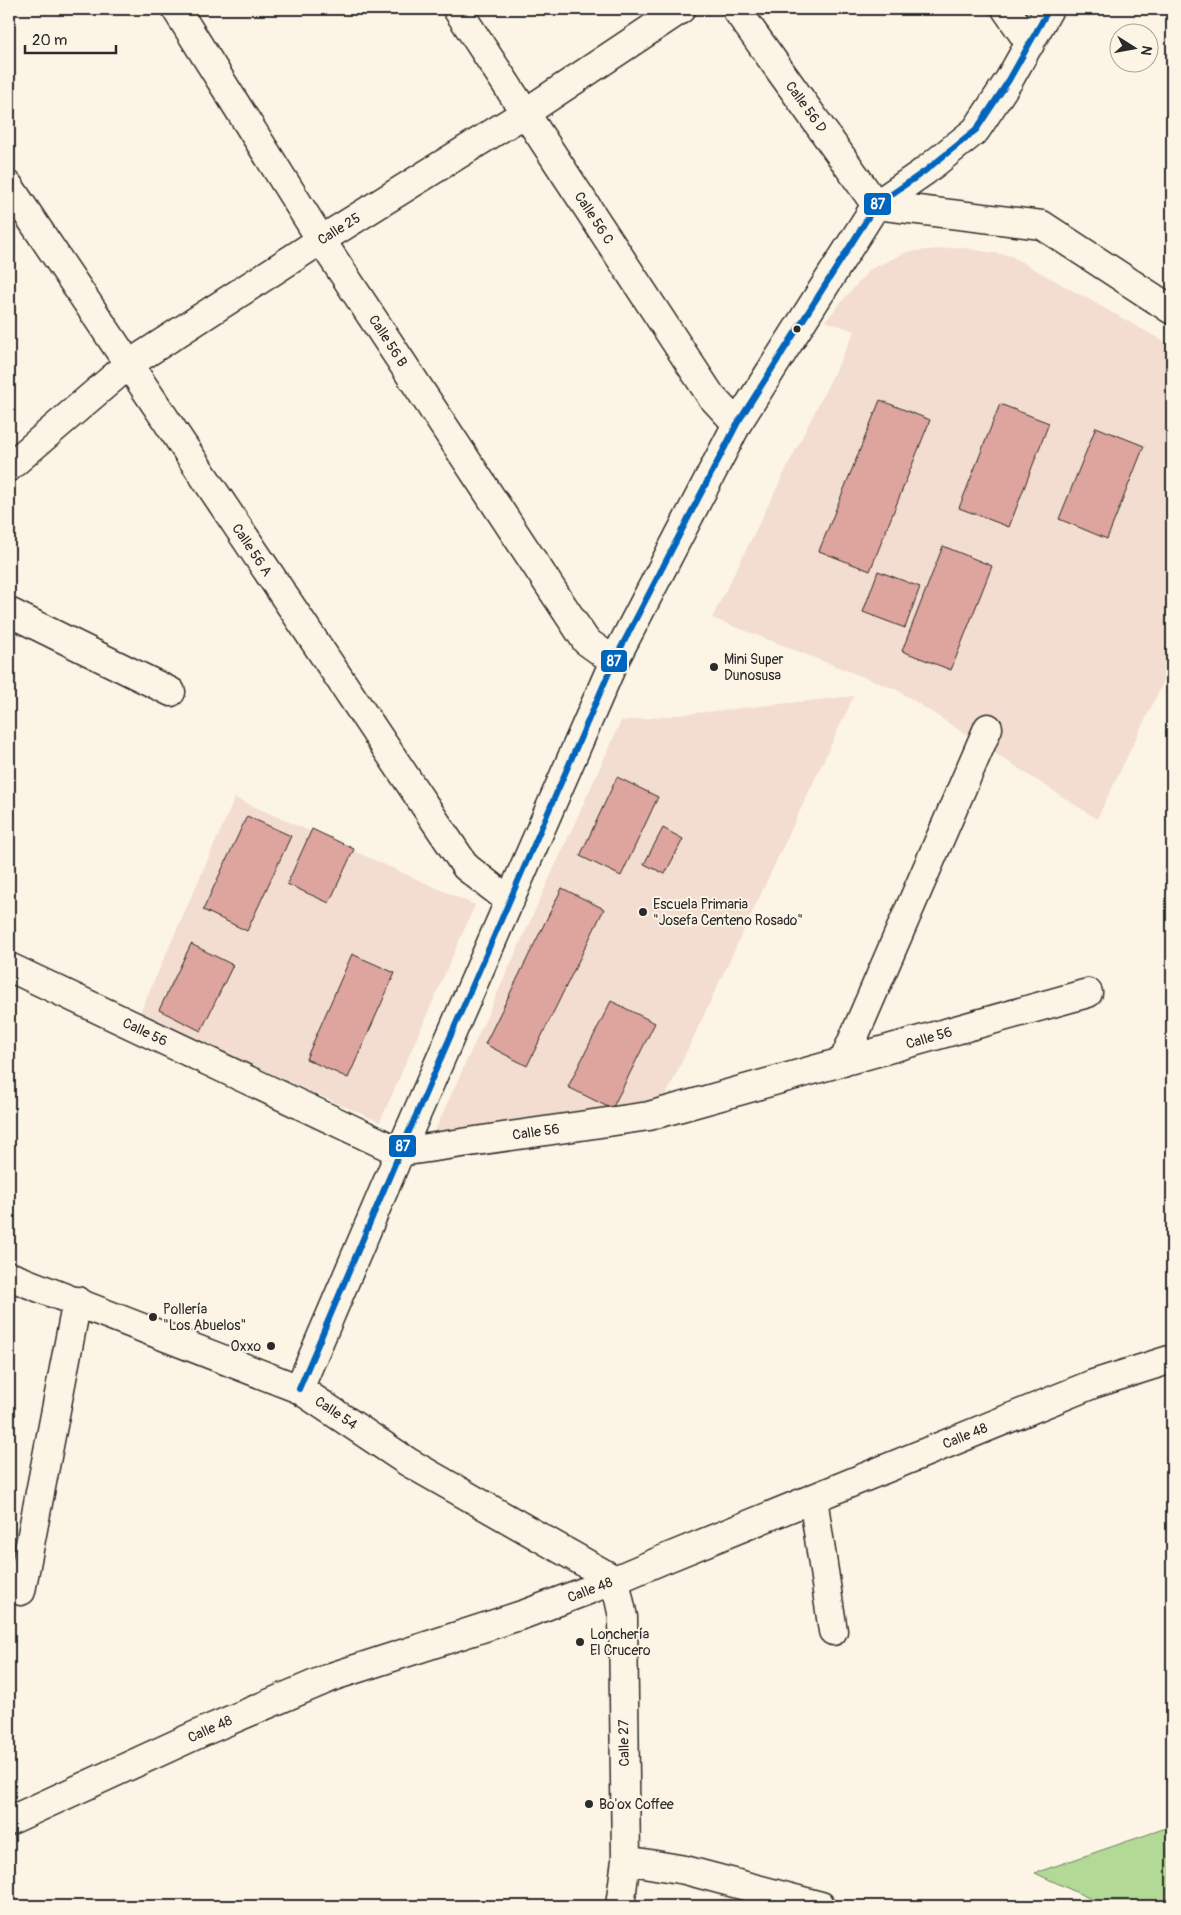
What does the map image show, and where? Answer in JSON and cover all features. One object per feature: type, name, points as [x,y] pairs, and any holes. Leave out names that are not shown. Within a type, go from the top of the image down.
[{"type":"street","name":"Calle 56 B","points":[[176,9],[321,240],[586,641],[614,661]]},
{"type":"street","name":"Calle 56 C","points":[[457,9],[711,396],[737,424]]},
{"type":"street","name":"Calle 25","points":[[9,466],[128,365],[321,240],[525,112],[681,9]]},
{"type":"street","name":"Calle 56 D","points":[[736,9],[876,205]]},
{"type":"street","points":[[1006,9],[1031,42]]},
{"type":"street","points":[[1024,9],[1031,42]]},
{"type":"street","points":[[299,1389],[614,661],[737,424],[876,205],[926,171],[976,130],[1009,80],[1049,9]]},
{"type":"street","name":"Calle 56 A","points":[[9,186],[466,867],[510,901]]},
{"type":"street","points":[[876,205],[1042,225],[1172,310]]},
{"type":"street","points":[[9,612],[171,692]]},
{"type":"street","points":[[843,1062],[988,728]]},
{"type":"street","name":"Calle 56","points":[[9,968],[400,1152],[649,1116],[1088,993]]},
{"type":"street","name":"Calle 54","points":[[9,1276],[299,1389],[408,1462],[615,1580]]},
{"type":"street","points":[[22,1590],[77,1301]]},
{"type":"street","name":"Calle 48","points":[[9,1821],[207,1730],[334,1676],[525,1614],[615,1580],[1093,1384],[1172,1359]]},
{"type":"street","points":[[813,1498],[833,1631]]},
{"type":"street","name":"Calle 27","points":[[615,1580],[623,1617],[626,1860],[620,1906]]},
{"type":"street","points":[[626,1860],[685,1870],[821,1906]]},
{"type":"shaded area","points":[[959,247],[1011,256],[1172,346],[1172,664],[1097,819],[897,690],[712,618],[855,331],[825,321],[869,270],[907,252]]},
{"type":"shaded area","name":"Escuela Primaria \"Josefa Centeno Rosado\"","points":[[854,696],[662,1104],[431,1139],[621,721]]},
{"type":"shaded area","points":[[235,798],[475,905],[380,1122],[139,1015]]},
{"type":"green space","points":[[1172,1826],[1172,1906],[1106,1906],[1035,1873]]},
{"type":"building","points":[[880,400],[930,420],[870,571],[819,551]]},
{"type":"building","points":[[1000,404],[1049,423],[1009,527],[959,508]]},
{"type":"building","points":[[1096,427],[1144,446],[1107,539],[1059,519]]},
{"type":"building","points":[[943,546],[992,566],[951,670],[902,651]]},
{"type":"building","points":[[878,571],[920,587],[905,628],[863,612]]},
{"type":"building","points":[[617,777],[658,797],[621,876],[580,856]]},
{"type":"building","points":[[247,816],[291,836],[247,931],[203,910]]},
{"type":"building","points":[[663,828],[683,839],[665,874],[644,864]]},
{"type":"building","points":[[312,829],[354,849],[329,903],[287,884]]},
{"type":"building","points":[[562,888],[604,909],[527,1066],[485,1044]]},
{"type":"building","points":[[191,944],[233,965],[201,1031],[159,1010]]},
{"type":"building","points":[[352,954],[395,973],[348,1078],[306,1059]]},
{"type":"building","points":[[611,1001],[655,1023],[612,1109],[568,1087]]},
{"type":"transit line","name":"87","points":[[299,1389],[614,661],[737,424],[876,205],[925,171],[976,130],[1009,80],[1049,9]]},
{"type":"place","name":"Mini Super Dunosusa","points":[[714,667]]},
{"type":"place","name":"Escuela Primaria \"Josefa Centeno Rosado\"","points":[[643,912]]},
{"type":"place","name":"Pollería \"Los Abuelos\"","points":[[153,1317]]},
{"type":"place","name":"Oxxo","points":[[271,1346]]},
{"type":"place","name":"Lonchería El Crucero","points":[[580,1642]]},
{"type":"place","name":"Bo'ox Coffee","points":[[589,1804]]}]
